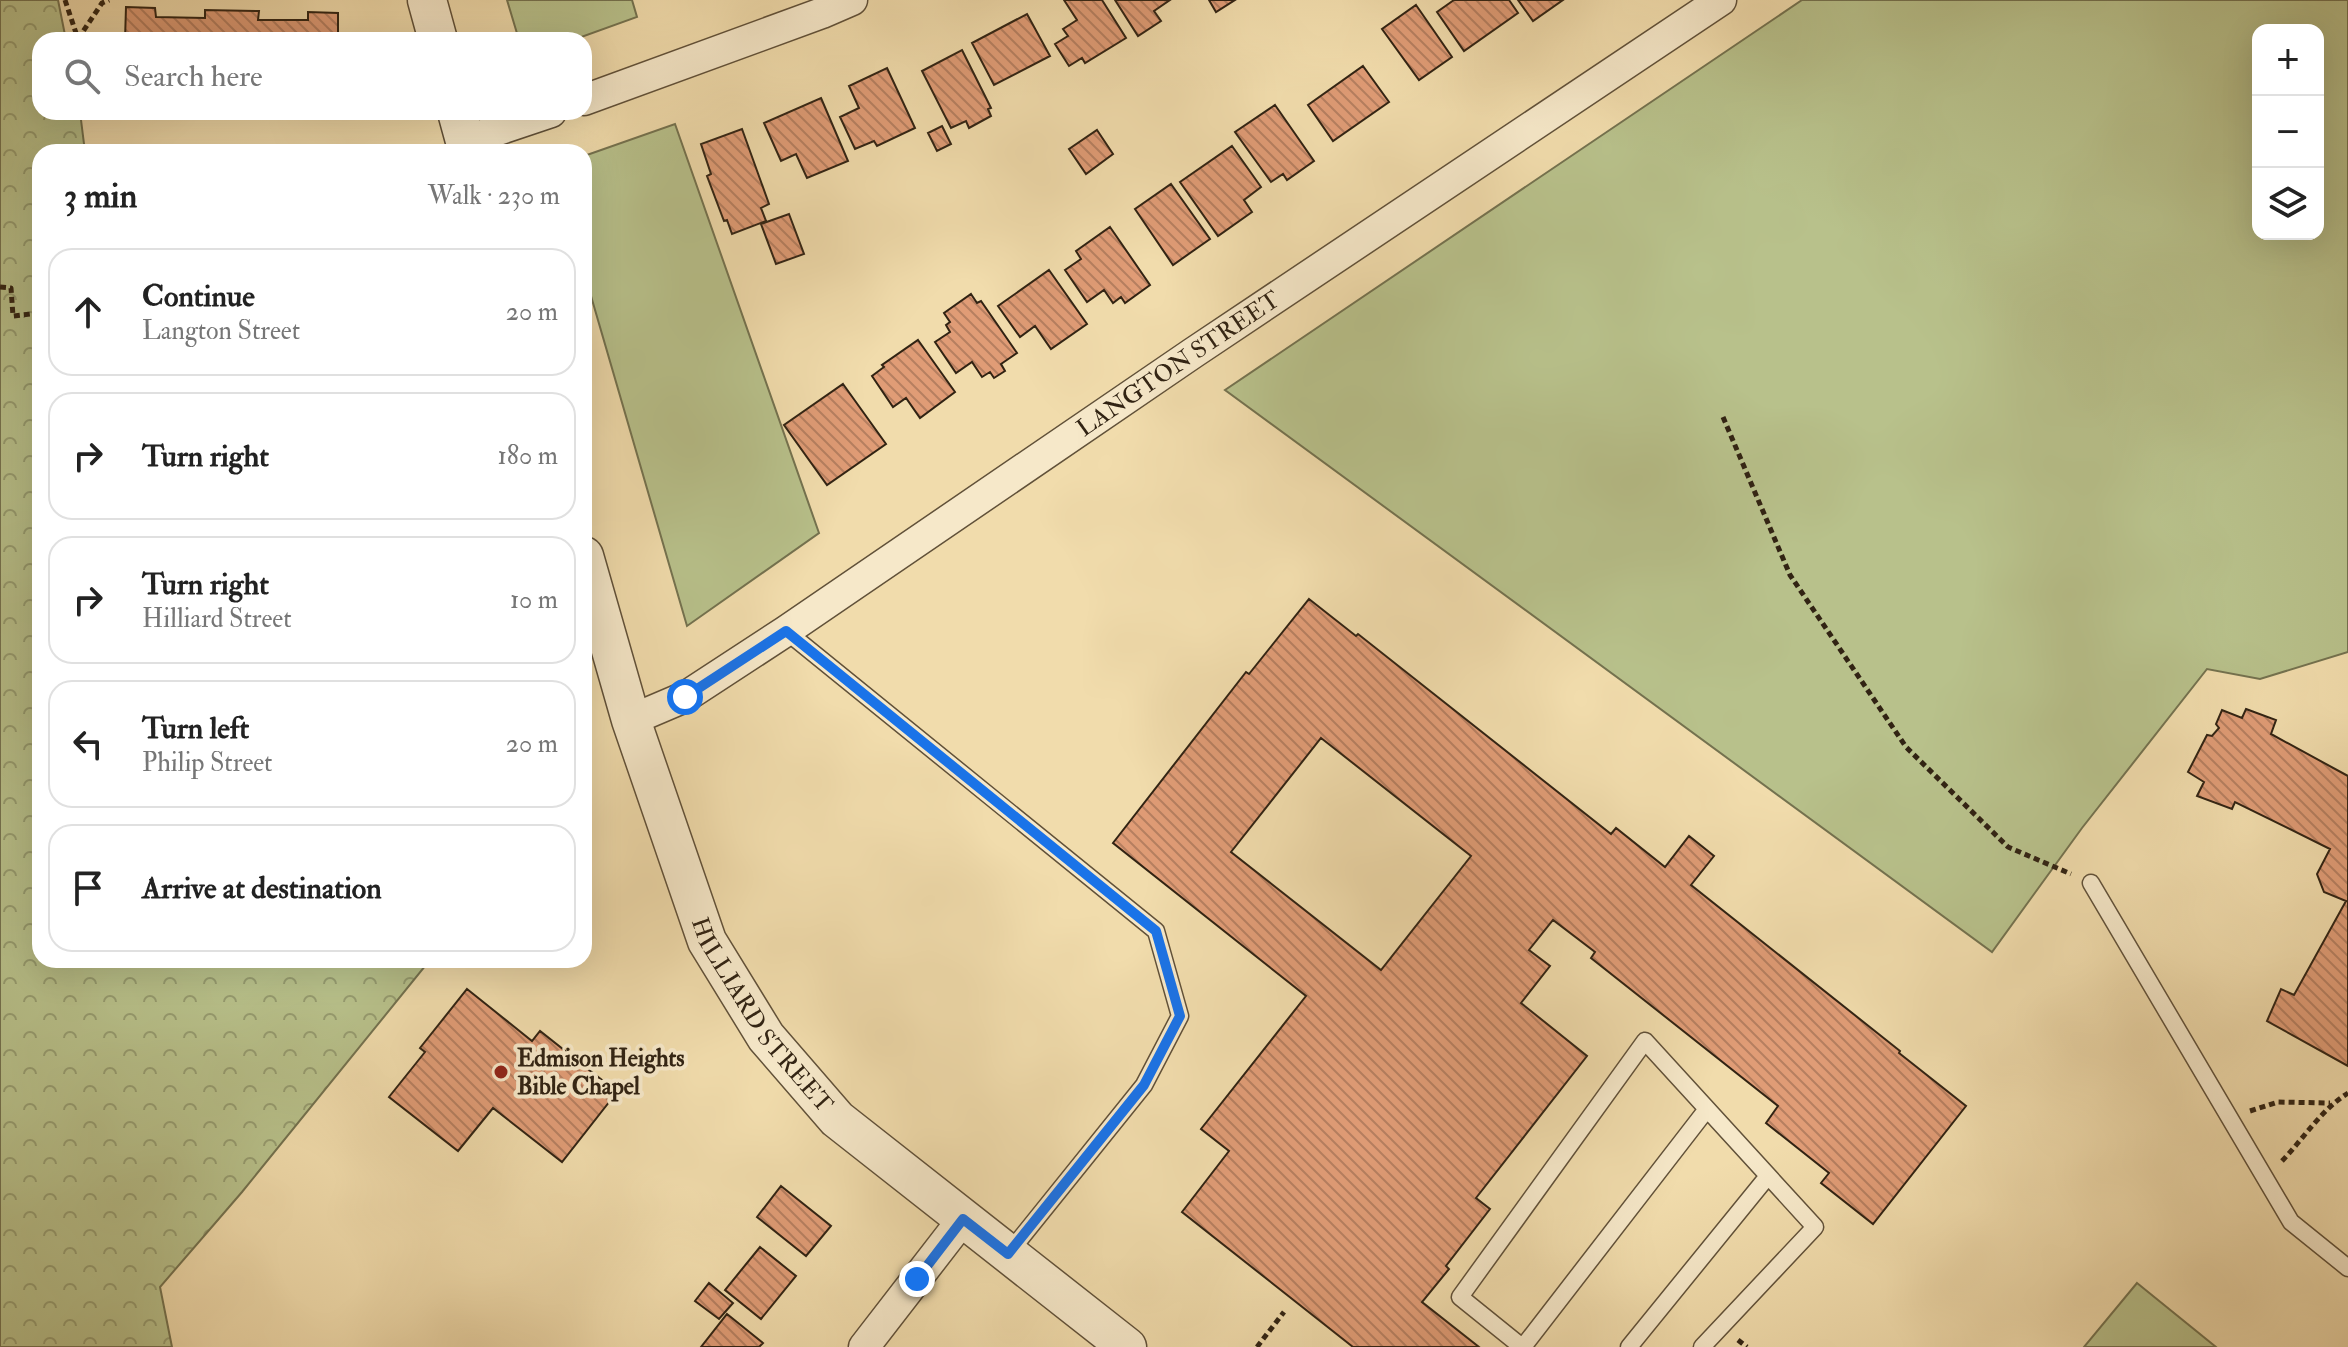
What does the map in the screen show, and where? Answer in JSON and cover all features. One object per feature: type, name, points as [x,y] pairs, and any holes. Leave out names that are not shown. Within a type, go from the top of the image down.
[{"type":"street","points":[[427,0],[436,32]]},
{"type":"street","points":[[592,97],[852,0]]},
{"type":"street","name":"LANGTON STREET","points":[[631,720],[685,697],[786,631],[1180,362],[1721,0]]},
{"type":"street","points":[[464,135],[521,120]]},
{"type":"street","name":"HILLIARD STREET","points":[[592,584],[631,720],[707,941],[766,1037],[837,1119],[1127,1347]]},
{"type":"street","points":[[864,1347],[963,1219]]},
{"type":"lane","points":[[786,631],[1156,931],[1180,1016],[1144,1085],[1008,1254]]},
{"type":"lane","points":[[2091,883],[2291,1222],[2348,1268]]},
{"type":"lane","points":[[1702,1347],[1815,1227],[1645,1041],[1460,1297],[1523,1347],[1707,1109]]},
{"type":"lane","points":[[1629,1347],[1768,1176]]},
{"type":"path","points":[[65,0],[75,32]]},
{"type":"path","points":[[83,32],[102,3],[109,0]]},
{"type":"path","points":[[0,287],[11,288],[13,316],[32,314]]},
{"type":"path","points":[[1723,417],[1790,575],[1906,747],[2008,847],[2091,883]]},
{"type":"path","points":[[2265,1179],[2304,1139],[2331,1103],[2348,1093]]},
{"type":"path","points":[[2229,1117],[2278,1102],[2331,1103]]},
{"type":"path","points":[[1257,1347],[1284,1312]]},
{"type":"green space","points":[[0,0],[58,0],[64,32],[32,32],[32,120],[81,120],[84,144],[32,144],[32,968],[424,968],[242,1192],[160,1287],[172,1347],[0,1347]]},
{"type":"green space","points":[[507,0],[632,0],[637,17],[592,33],[517,32]]},
{"type":"green space","points":[[1802,0],[2348,0],[2348,652],[2260,679],[2207,669],[2082,828],[1992,952],[1225,390]]},
{"type":"green space","points":[[675,124],[819,533],[687,626],[592,299],[592,153]]},
{"type":"green space","points":[[2137,1283],[2216,1347],[2084,1347]]},
{"type":"building","points":[[1064,0],[1102,0],[1126,38],[1085,63],[1082,58],[1069,66],[1055,44],[1068,36],[1063,29],[1077,20]]},
{"type":"building","points":[[1115,0],[1170,0],[1154,11],[1161,21],[1138,36]]},
{"type":"building","points":[[1209,0],[1235,0],[1216,12]]},
{"type":"building","points":[[1454,0],[1509,0],[1518,13],[1464,51],[1437,12]]},
{"type":"building","points":[[1518,0],[1563,0],[1533,21]]},
{"type":"building","points":[[1416,5],[1452,57],[1419,80],[1382,29]]},
{"type":"building","points":[[126,7],[155,8],[156,17],[205,18],[205,10],[259,11],[258,20],[308,20],[308,12],[338,13],[338,32],[125,32]]},
{"type":"building","points":[[1027,14],[1050,56],[994,85],[972,43]]},
{"type":"building","points":[[962,50],[991,108],[988,109],[991,116],[969,128],[966,121],[951,128],[922,71]]},
{"type":"building","points":[[1363,66],[1389,102],[1333,141],[1308,105]]},
{"type":"building","points":[[887,68],[915,128],[877,146],[874,141],[855,149],[840,117],[859,108],[849,86]]},
{"type":"building","points":[[821,98],[848,161],[807,178],[796,154],[781,161],[764,123]]},
{"type":"building","points":[[1275,105],[1314,161],[1287,180],[1283,174],[1271,182],[1235,132]]},
{"type":"building","points":[[942,126],[951,144],[937,151],[928,133]]},
{"type":"building","points":[[742,129],[769,204],[761,208],[766,221],[732,234],[707,176],[711,174],[701,144]]},
{"type":"building","points":[[1097,130],[1113,154],[1086,174],[1069,149]]},
{"type":"building","points":[[1232,146],[1261,187],[1244,200],[1252,212],[1218,236],[1180,182]]},
{"type":"building","points":[[1171,184],[1210,239],[1173,265],[1135,209]]},
{"type":"building","points":[[789,214],[804,254],[776,264],[761,224]]},
{"type":"building","points":[[1110,227],[1150,285],[1125,303],[1121,297],[1113,303],[1104,290],[1087,302],[1065,270],[1081,259],[1076,251]]},
{"type":"building","points":[[1049,270],[1087,324],[1051,349],[1035,326],[1020,337],[998,306]]},
{"type":"building","points":[[971,294],[977,303],[981,301],[1017,353],[1001,364],[1005,371],[994,378],[990,372],[982,377],[972,362],[956,373],[935,342],[950,332],[946,325],[950,322],[944,313]]},
{"type":"building","points":[[918,340],[955,392],[920,418],[906,398],[893,407],[872,376],[884,367],[882,365]]},
{"type":"building","points":[[843,384],[886,444],[827,485],[784,425]]},
{"type":"building","points":[[1309,599],[1356,636],[1358,634],[1611,834],[1616,828],[1665,867],[1689,836],[1714,856],[1691,885],[1966,1106],[1873,1224],[1821,1183],[1829,1173],[1766,1123],[1778,1106],[1591,958],[1595,952],[1553,920],[1529,950],[1550,966],[1521,1003],[1587,1056],[1476,1198],[1490,1209],[1422,1302],[1479,1347],[1353,1347],[1182,1212],[1229,1151],[1201,1129],[1306,996],[1113,843],[1246,672],[1249,674]],"holes":[[[1321,738],[1471,856],[1381,970],[1231,852]]]},
{"type":"building","points":[[2246,709],[2276,720],[2271,734],[2348,776],[2348,1066],[2267,1021],[2281,989],[2294,995],[2346,901],[2324,892],[2317,874],[2330,849],[2235,802],[2232,809],[2197,796],[2204,782],[2188,772],[2207,735],[2212,736],[2219,728],[2216,724],[2222,710],[2242,718]]},
{"type":"building","name":"Edmison Heights Bible Chapel","points":[[467,989],[532,1041],[540,1031],[617,1092],[562,1162],[493,1108],[458,1151],[389,1097],[425,1052],[420,1048]]},
{"type":"building","points":[[781,1186],[831,1226],[806,1256],[757,1217]]},
{"type":"building","points":[[760,1247],[796,1276],[761,1319],[725,1290]]},
{"type":"building","points":[[709,1283],[733,1303],[719,1319],[695,1301]]},
{"type":"building","points":[[727,1314],[763,1343],[759,1347],[701,1347]]},
{"type":"place","name":"Edmison Heights Bible Chapel","points":[[501,1072]]},
{"type":"route","points":[[685,697],[786,631],[1156,931],[1180,1016],[1144,1085],[1008,1254],[963,1219],[917,1279]]}]
